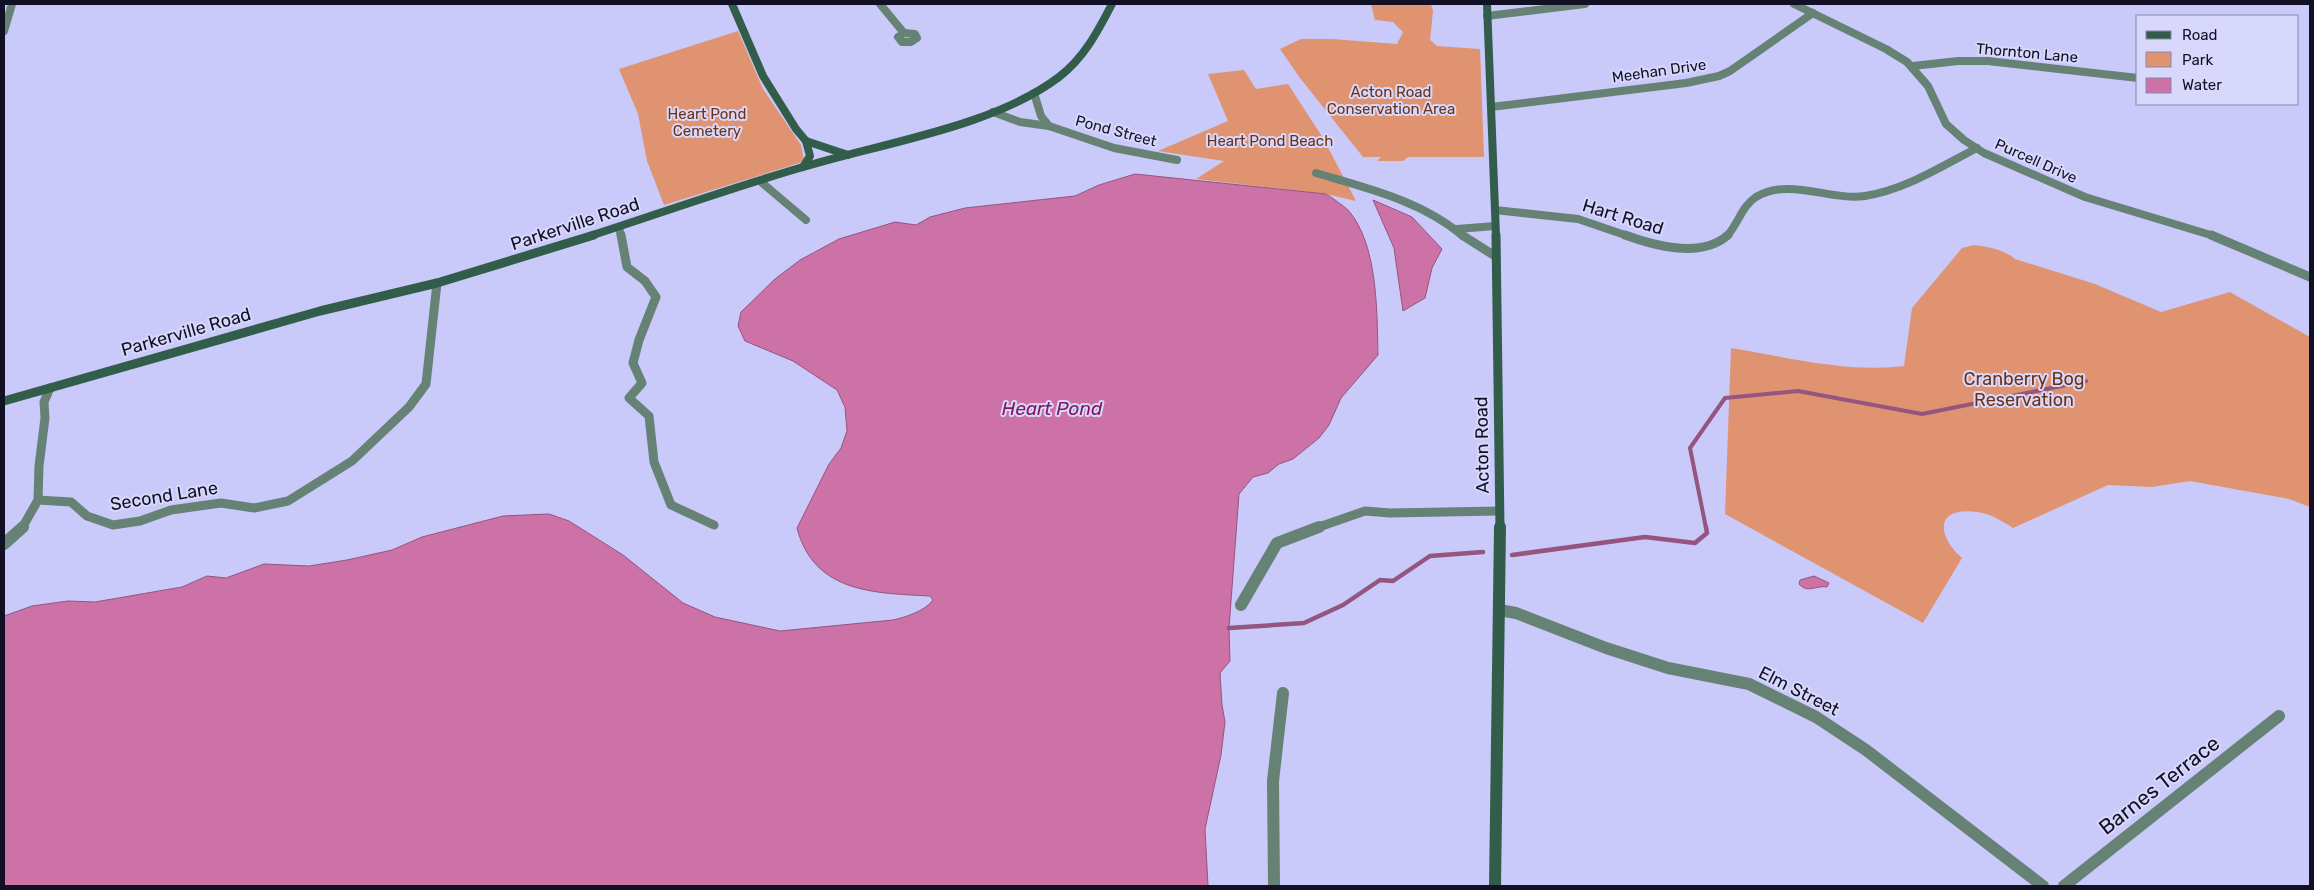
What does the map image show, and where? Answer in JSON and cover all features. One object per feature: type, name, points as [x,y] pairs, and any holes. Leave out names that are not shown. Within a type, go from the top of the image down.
[{"type":"main road","points":[[732,4],[763,76],[810,150],[810,156],[803,167]]},
{"type":"main road","name":"Parkerville Road","points":[[4,401],[311,314],[437,283],[504,264],[803,167],[964,123],[1034,93],[1058,78],[1074,65],[1096,34],[1112,4]]},
{"type":"main road","name":"Acton Road","points":[[1487,4],[1495,210],[1500,511],[1495,886]]},
{"type":"main road","points":[[806,141],[848,155]]},
{"type":"street","points":[[4,32],[12,4]]},
{"type":"street","points":[[880,4],[904,33]]},
{"type":"street","points":[[1487,16],[1585,4]]},
{"type":"street","name":"Purcell Drive","points":[[1794,4],[1886,49],[1913,66],[1930,91],[1946,124],[1959,136],[1977,148],[2080,196],[2202,231],[2310,277]]},
{"type":"street","name":"Meehan Drive","points":[[1491,107],[1686,83],[1718,76],[1730,71],[1813,13]]},
{"type":"street","name":"Thornton Lane","points":[[1913,66],[1958,61],[1988,61],[2136,78]]},
{"type":"street","name":"Pond Street","points":[[1034,93],[1041,116],[1049,126]]},
{"type":"street","name":"Pond Street","points":[[993,112],[1020,122],[1049,126],[1114,148],[1177,160]]},
{"type":"street","name":"Hart Road","points":[[1495,210],[1574,218],[1660,246],[1694,248],[1711,244],[1726,237],[1745,205],[1764,193],[1792,189],[1847,196],[1875,195],[1977,148]]},
{"type":"street","points":[[1316,173],[1372,189],[1411,204],[1457,229],[1469,241],[1495,256]]},
{"type":"street","points":[[760,181],[806,220]]},
{"type":"street","points":[[619,226],[628,267],[645,281],[656,297],[639,340],[633,363],[642,383],[629,398],[649,416],[649,448],[654,467],[671,505],[714,525]]},
{"type":"street","points":[[1457,229],[1495,226]]},
{"type":"street","name":"Second Lane","points":[[38,500],[72,502],[87,516],[113,525],[140,521],[171,510],[221,503],[254,508],[288,501],[352,461],[410,407],[426,384],[437,283]]},
{"type":"street","points":[[4,544],[24,526],[38,500],[39,466],[45,418],[44,402],[50,388]]},
{"type":"street","points":[[1241,605],[1276,544],[1330,523],[1365,511],[1390,513],[1500,511]]},
{"type":"street","name":"Elm Street","points":[[1499,610],[1516,613],[1606,648],[1668,668],[1749,684],[1816,717],[1866,750],[2043,886]]},
{"type":"street","points":[[1274,886],[1273,781],[1283,693]]},
{"type":"street","name":"Barnes Terrace","points":[[2064,886],[2279,716]]},
{"type":"green space","name":"Acton Road Conservation Area","points":[[1371,4],[1431,4],[1433,11],[1430,40],[1437,46],[1480,49],[1484,157],[1408,157],[1403,161],[1377,161],[1381,157],[1363,157],[1300,78],[1280,49],[1301,39],[1332,39],[1397,44],[1403,32],[1393,22],[1375,20]]},
{"type":"green space","name":"Heart Pond Cemetery","points":[[738,31],[763,89],[801,145],[804,160],[664,205],[647,161],[638,114],[619,69]]},
{"type":"green space","name":"Heart Pond Beach","points":[[1244,70],[1256,89],[1288,84],[1323,138],[1356,201],[1326,194],[1196,179],[1224,161],[1158,151],[1228,121],[1208,74]]},
{"type":"green space","name":"Cranberry Bog Reservation","points":[[1974,245],[1996,249],[2015,259],[2095,284],[2161,312],[2230,292],[2310,337],[2310,507],[2289,499],[2190,481],[2152,487],[2108,485],[2013,528],[1987,514],[1963,511],[1953,513],[1944,524],[1944,532],[1953,549],[1962,558],[1923,623],[1725,514],[1731,348],[1839,366],[1882,368],[1904,366],[1912,308],[1962,248]]},
{"type":"water","name":"Heart Pond","points":[[1135,174],[1326,194],[1348,210],[1358,224],[1365,241],[1374,279],[1378,355],[1341,398],[1329,425],[1319,438],[1293,459],[1279,464],[1268,473],[1253,477],[1239,494],[1229,628],[1230,661],[1220,673],[1225,722],[1221,755],[1205,829],[1208,886],[4,886],[4,616],[32,606],[68,601],[95,602],[182,587],[207,576],[226,578],[264,564],[309,566],[347,560],[392,550],[422,537],[503,516],[549,514],[569,521],[623,555],[683,603],[715,617],[780,631],[893,620],[909,615],[930,604],[933,600],[930,596],[888,593],[849,585],[832,577],[817,566],[805,549],[797,528],[829,464],[841,448],[847,431],[845,407],[837,390],[793,361],[745,341],[738,326],[741,312],[775,279],[800,260],[839,239],[895,222],[916,225],[930,217],[965,208],[1075,196],[1099,185]]},
{"type":"water","points":[[1373,200],[1412,217],[1442,249],[1432,268],[1425,298],[1403,311],[1394,248]]},
{"type":"water","points":[[1814,576],[1829,583],[1827,587],[1809,589],[1799,584],[1800,580]]},
{"type":"waterway","points":[[1706,528],[1690,448],[1725,398],[1798,391],[1922,414],[2086,381]]},
{"type":"waterway","points":[[1512,555],[1645,537],[1695,543],[1707,533],[1706,527]]},
{"type":"waterway","points":[[1229,628],[1304,623],[1343,605],[1380,580],[1393,581],[1430,556],[1483,552]]}]
